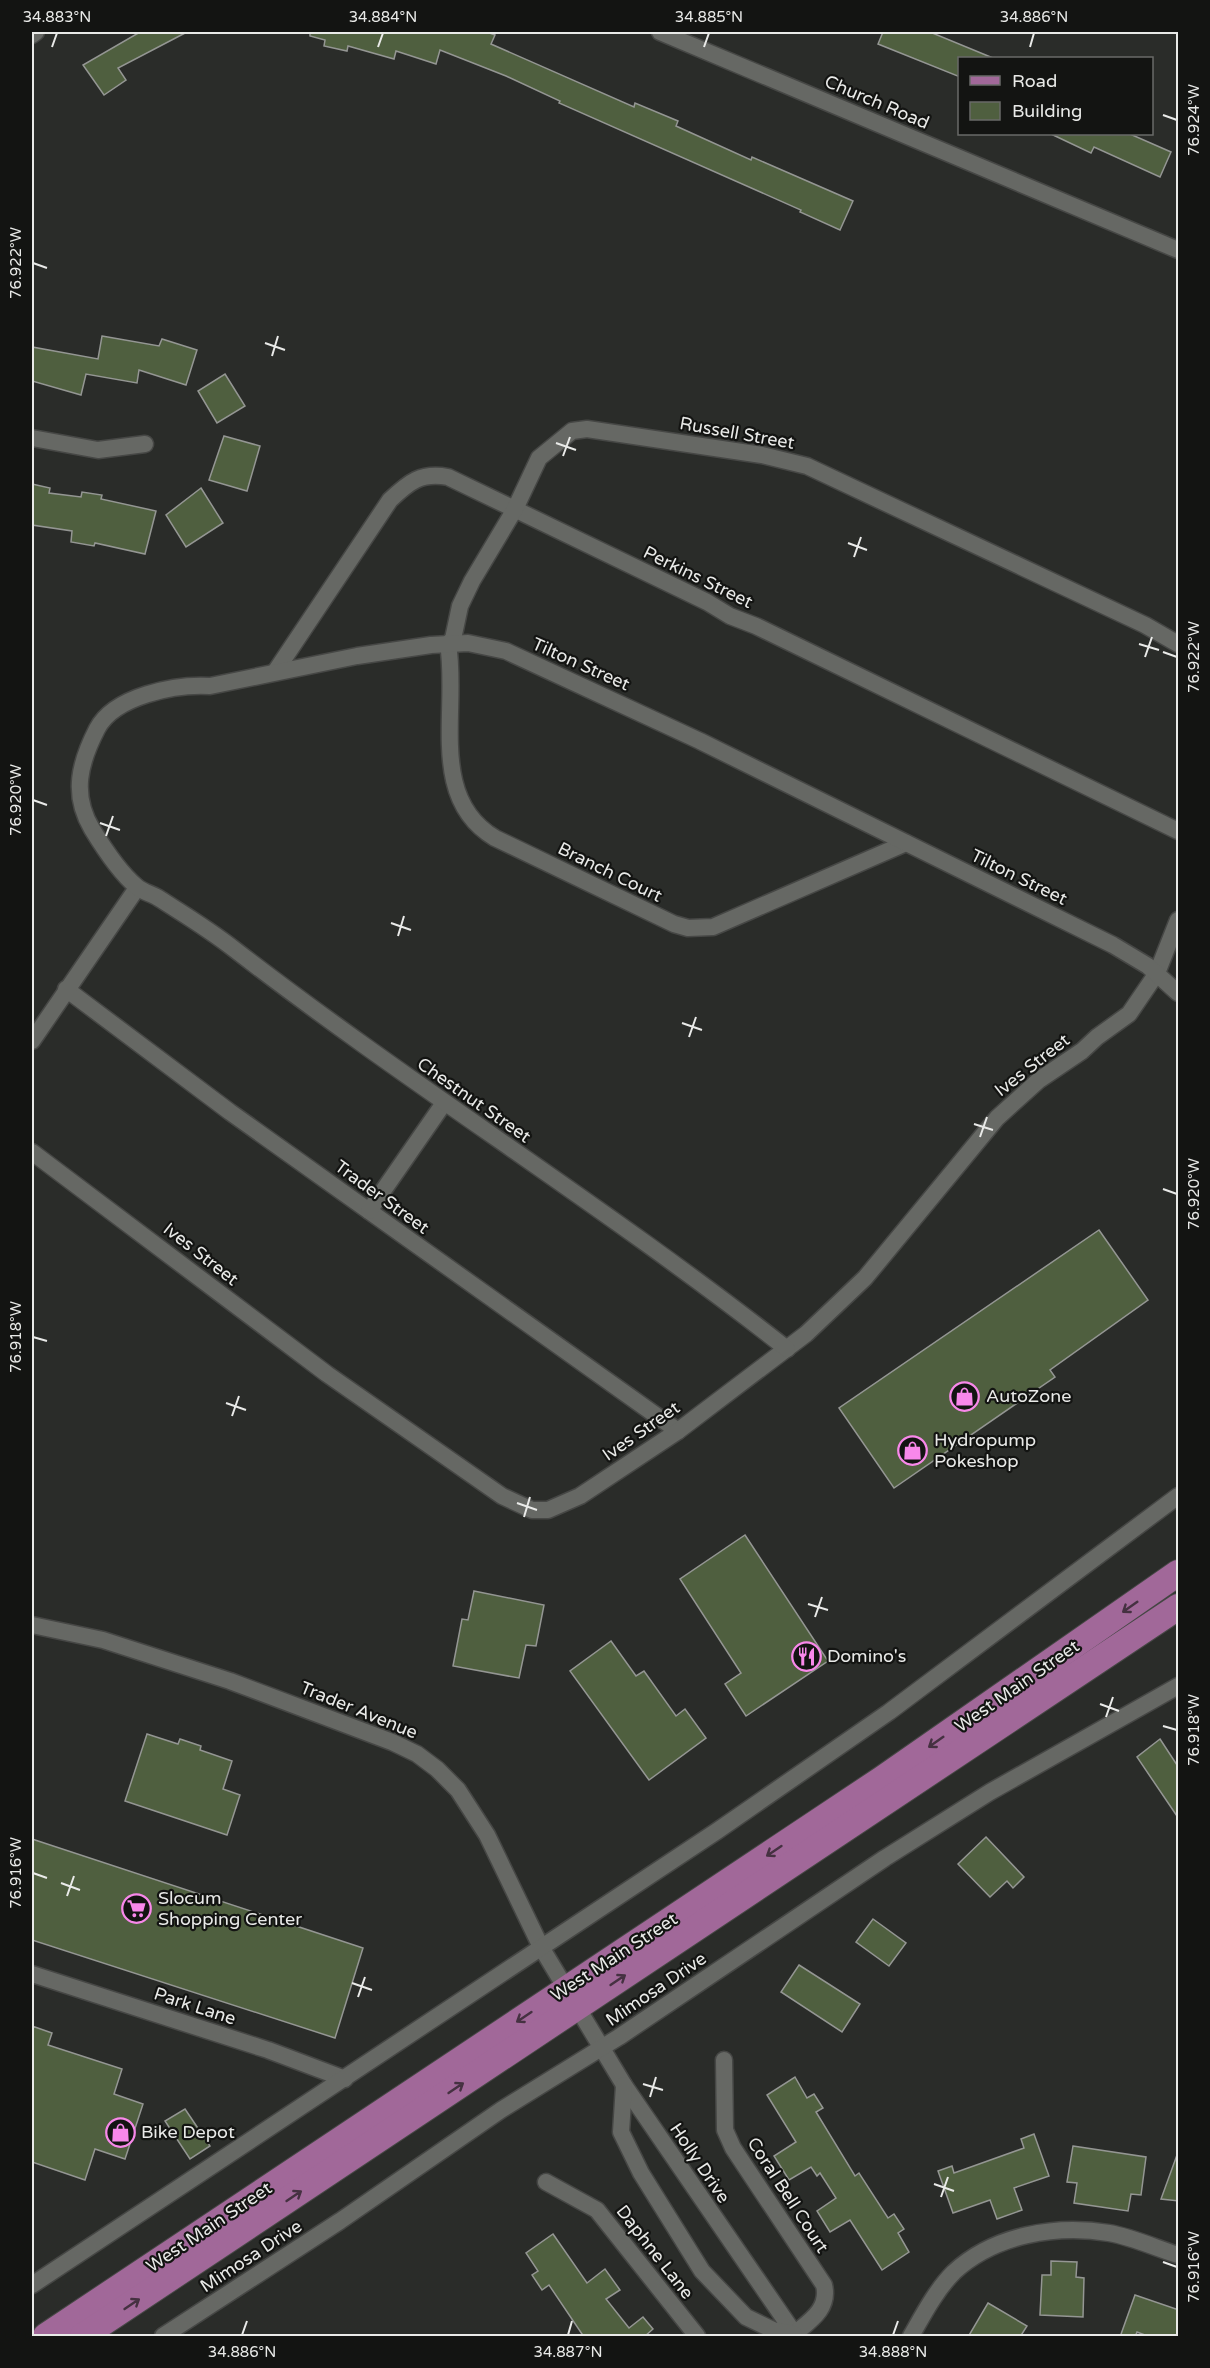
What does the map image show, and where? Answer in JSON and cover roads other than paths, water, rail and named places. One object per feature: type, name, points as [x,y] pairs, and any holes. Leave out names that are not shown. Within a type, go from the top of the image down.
[{"type":"main road","name":"West Main Street","points":[[83,2337],[1179,1573]]},
{"type":"main road","name":"West Main Street","points":[[46,2337],[1179,1607]]},
{"type":"street","points":[[32,35],[36,32]]},
{"type":"street","name":"Church Road","points":[[660,32],[1179,250]]},
{"type":"street","name":"Russell Street","points":[[448,644],[453,639],[460,606],[472,581],[515,509],[539,458],[572,431],[587,429],[762,455],[807,466],[1145,625],[1179,644]]},
{"type":"street","points":[[32,438],[98,450],[144,444]]},
{"type":"street","name":"Perkins Street","points":[[275,672],[381,510],[409,482],[434,474],[448,477],[515,509],[707,602],[730,616],[756,626],[1179,831]]},
{"type":"street","name":"Tilton Street","points":[[137,888],[91,828],[82,807],[79,791],[81,763],[103,717],[128,700],[141,696],[357,656],[468,643],[506,651],[700,741],[1113,945],[1156,973],[1179,993]]},
{"type":"street","name":"Branch Court","points":[[448,644],[450,743],[455,793],[470,820],[495,838],[659,918],[688,928],[713,927],[906,843]]},
{"type":"street","points":[[32,1041],[137,888]]},
{"type":"street","name":"Chestnut Street","points":[[137,888],[155,895],[208,929],[444,1103],[728,1302],[787,1349]]},
{"type":"street","name":"Ives Street","points":[[32,1152],[327,1374],[517,1505],[532,1510],[548,1510],[580,1497],[678,1431],[787,1349],[866,1278],[997,1118],[1038,1080],[1082,1052],[1097,1037],[1129,1014],[1156,973],[1179,920]]},
{"type":"street","name":"Trader Street","points":[[66,989],[369,1211],[678,1431]]},
{"type":"street","points":[[369,1211],[444,1103]]},
{"type":"street","points":[[32,2285],[717,1831],[889,1712],[1179,1496]]},
{"type":"street","name":"Trader Avenue","points":[[32,1625],[103,1640],[230,1681],[392,1742],[417,1754],[437,1769],[458,1790],[487,1835],[541,1947],[572,1998]]},
{"type":"street","name":"Mimosa Drive","points":[[163,2337],[340,2221],[483,2122],[601,2048],[885,1858],[1052,1756],[1179,1686]]},
{"type":"street","name":"Park Lane","points":[[32,1974],[257,2046],[345,2079]]},
{"type":"street","name":"Holly Drive","points":[[572,1998],[624,2085],[794,2336]]},
{"type":"street","name":"Coral Bell Court","points":[[724,2060],[725,2130],[733,2148],[824,2285],[826,2296],[822,2309],[794,2336]]},
{"type":"street","points":[[624,2085],[621,2132],[641,2173],[702,2271],[746,2318],[794,2336]]},
{"type":"street","name":"Daphne Lane","points":[[546,2182],[597,2210],[697,2337]]},
{"type":"street","points":[[911,2337],[928,2305],[954,2272],[988,2249],[1023,2235],[1063,2231],[1109,2233],[1179,2255]]},
{"type":"place","name":"AutoZone","points":[[965,1396]]},
{"type":"place","name":"Hydropump Pokeshop","points":[[913,1450]]},
{"type":"place","name":"Domino's","points":[[806,1656]]},
{"type":"place","name":"Slocum Shopping Center","points":[[137,1908]]},
{"type":"place","name":"Bike Depot","points":[[120,2132]]}]
